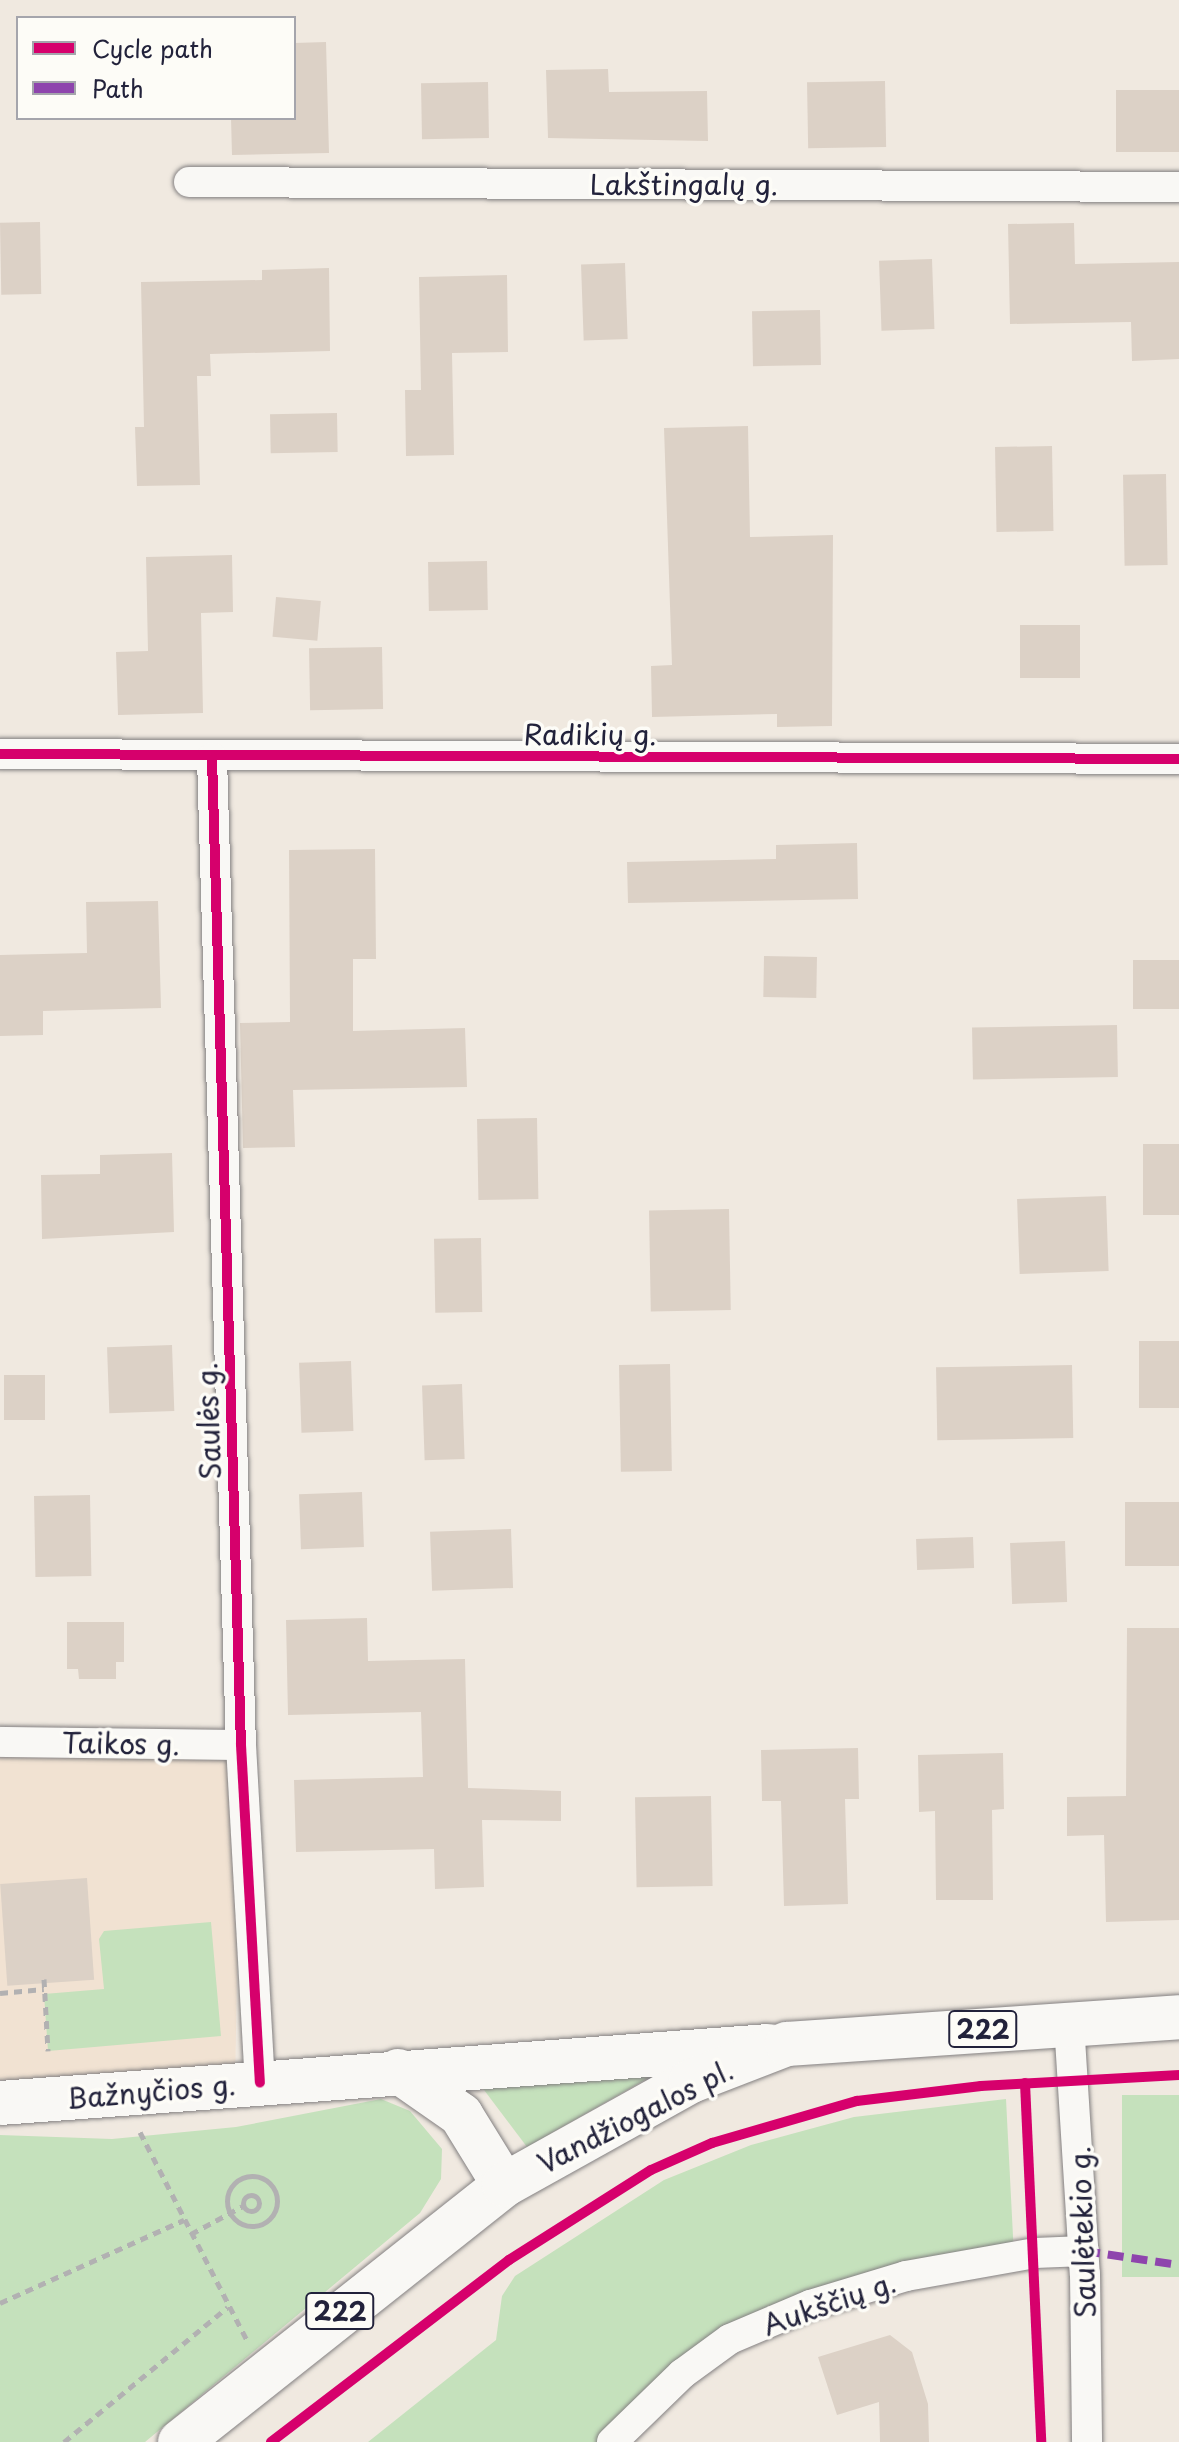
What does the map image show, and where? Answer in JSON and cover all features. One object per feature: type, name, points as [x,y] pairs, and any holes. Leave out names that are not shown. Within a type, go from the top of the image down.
[{"type":"main road","name":"Vandžiogalos pl.","points":[[180,2442],[504,2185],[691,2081],[787,2044],[1179,2017]]},
{"type":"main road","name":"Bažnyčios g.","points":[[0,2103],[787,2044]]},
{"type":"main road","points":[[398,2071],[461,2115],[504,2185]]},
{"type":"street","name":"Lakštingalų g.","points":[[189,182],[1179,187]]},
{"type":"street","name":"Radikių g.","points":[[0,754],[212,758],[1179,759]]},
{"type":"street","name":"Saulės g.","points":[[212,758],[241,1745],[260,2082]]},
{"type":"street","name":"Taikos g.","points":[[0,1742],[241,1745]]},
{"type":"street","name":"Saulėtekio g.","points":[[1069,2023],[1084,2251],[1087,2442]]},
{"type":"street","name":"Aukščių g.","points":[[612,2442],[682,2374],[730,2339],[810,2305],[906,2276],[1035,2253],[1084,2251]]},
{"type":"path","points":[[44,1979],[48,2051]]},
{"type":"path","points":[[0,1993],[44,1989]]},
{"type":"path","points":[[137,2093],[140,2134],[228,2307],[269,2369]]},
{"type":"path","points":[[255,2176],[274,2189],[277,2204],[264,2223],[241,2224],[230,2214],[229,2191],[240,2179],[255,2176]]},
{"type":"path","points":[[191,2234],[243,2206]]},
{"type":"path","points":[[0,2303],[184,2220]]},
{"type":"path","points":[[64,2442],[228,2307]]},
{"type":"shaded area","points":[[0,1742],[241,1746],[235,2084],[0,2080]]},
{"type":"green space","points":[[211,1922],[221,2036],[48,2051],[44,1994],[104,1989],[99,1939],[104,1931]]},
{"type":"green space","points":[[680,2060],[527,2147],[475,2078]]},
{"type":"green space","points":[[1122,2095],[1179,2095],[1179,2277],[1122,2277]]},
{"type":"green space","points":[[381,2099],[410,2111],[442,2149],[441,2179],[420,2213],[145,2442],[0,2442],[0,2135],[112,2139],[236,2127]]},
{"type":"green space","points":[[1006,2099],[1014,2256],[730,2339],[604,2442],[368,2442],[496,2340],[502,2296],[515,2276],[664,2180],[751,2145],[854,2117]]},
{"type":"building","points":[[326,42],[329,153],[232,155],[231,120],[296,120],[296,43]]},
{"type":"building","points":[[608,69],[609,92],[707,91],[708,141],[548,138],[546,70]]},
{"type":"building","points":[[885,81],[886,147],[808,148],[807,82]]},
{"type":"building","points":[[488,82],[489,138],[422,139],[421,83]]},
{"type":"building","points":[[1116,90],[1179,90],[1179,152],[1116,152]]},
{"type":"building","points":[[40,222],[41,294],[1,295],[0,223]]},
{"type":"building","points":[[1074,223],[1075,264],[1179,262],[1179,359],[1132,361],[1131,322],[1010,324],[1008,224]]},
{"type":"building","points":[[932,259],[934,329],[881,331],[879,261]]},
{"type":"building","points":[[625,263],[628,339],[584,340],[581,265]]},
{"type":"building","points":[[329,268],[330,351],[210,354],[211,376],[197,376],[200,485],[137,486],[135,427],[144,427],[141,282],[262,280],[262,270]]},
{"type":"building","points":[[507,275],[508,352],[452,353],[454,455],[406,456],[405,390],[421,390],[419,277]]},
{"type":"building","points":[[820,310],[821,365],[753,366],[752,311]]},
{"type":"building","points":[[337,413],[338,452],[271,453],[270,414]]},
{"type":"building","points":[[748,426],[750,537],[833,535],[832,726],[777,727],[777,714],[652,717],[651,666],[672,665],[664,428]]},
{"type":"building","points":[[1052,446],[1053,531],[996,532],[995,447]]},
{"type":"building","points":[[1166,474],[1168,565],[1125,566],[1123,475]]},
{"type":"building","points":[[232,555],[233,612],[201,613],[203,713],[118,715],[116,652],[148,651],[146,557]]},
{"type":"building","points":[[487,561],[488,610],[429,611],[428,562]]},
{"type":"building","points":[[276,597],[321,601],[317,641],[273,637]]},
{"type":"building","points":[[1020,625],[1080,625],[1080,678],[1020,678]]},
{"type":"building","points":[[382,647],[383,709],[310,710],[309,648]]},
{"type":"building","points":[[857,843],[858,899],[628,903],[627,862],[776,859],[776,845]]},
{"type":"building","points":[[375,849],[376,959],[353,959],[353,1031],[465,1028],[467,1087],[293,1090],[295,1147],[243,1148],[240,1023],[290,1022],[289,850]]},
{"type":"building","points":[[158,901],[161,1008],[43,1011],[43,1035],[0,1036],[0,955],[87,953],[86,902]]},
{"type":"building","points":[[764,956],[817,957],[816,998],[763,997]]},
{"type":"building","points":[[1133,960],[1179,960],[1179,1009],[1133,1009]]},
{"type":"building","points":[[1117,1025],[1118,1077],[973,1080],[972,1028]]},
{"type":"building","points":[[537,1118],[538,1199],[478,1200],[477,1119]]},
{"type":"building","points":[[1143,1144],[1179,1144],[1179,1215],[1143,1215]]},
{"type":"building","points":[[172,1153],[174,1232],[42,1239],[41,1175],[100,1174],[100,1155]]},
{"type":"building","points":[[1106,1196],[1109,1271],[1020,1274],[1017,1199]]},
{"type":"building","points":[[729,1209],[731,1310],[651,1311],[649,1210]]},
{"type":"building","points":[[481,1238],[482,1312],[435,1313],[434,1239]]},
{"type":"building","points":[[1139,1341],[1179,1341],[1179,1408],[1139,1408]]},
{"type":"building","points":[[172,1345],[174,1411],[109,1413],[107,1347]]},
{"type":"building","points":[[351,1361],[353,1431],[301,1433],[299,1363]]},
{"type":"building","points":[[670,1364],[672,1471],[621,1472],[619,1365]]},
{"type":"building","points":[[1072,1365],[1073,1438],[937,1440],[936,1367]]},
{"type":"building","points":[[4,1375],[45,1375],[45,1420],[4,1420]]},
{"type":"building","points":[[462,1384],[465,1459],[425,1460],[422,1385]]},
{"type":"building","points":[[362,1492],[364,1547],[301,1549],[299,1494]]},
{"type":"building","points":[[90,1495],[91,1576],[35,1577],[34,1496]]},
{"type":"building","points":[[1125,1502],[1179,1502],[1179,1566],[1125,1566]]},
{"type":"building","points":[[511,1529],[513,1588],[432,1591],[430,1532]]},
{"type":"building","points":[[973,1537],[974,1568],[917,1570],[916,1539]]},
{"type":"building","points":[[1065,1541],[1067,1602],[1012,1604],[1010,1543]]},
{"type":"building","points":[[367,1618],[368,1661],[465,1659],[468,1788],[561,1791],[561,1821],[482,1820],[484,1887],[435,1889],[434,1849],[296,1852],[294,1780],[423,1777],[421,1712],[288,1715],[286,1620]]},
{"type":"building","points":[[67,1622],[124,1622],[124,1662],[116,1662],[116,1679],[79,1679],[78,1669],[67,1669]]},
{"type":"building","points":[[1127,1628],[1179,1628],[1179,1920],[1106,1922],[1104,1835],[1067,1836],[1067,1797],[1126,1796]]},
{"type":"building","points":[[858,1748],[859,1799],[845,1799],[848,1904],[784,1906],[781,1801],[762,1801],[761,1750]]},
{"type":"building","points":[[1003,1753],[1004,1809],[992,1810],[993,1900],[936,1900],[935,1811],[919,1812],[918,1755]]},
{"type":"building","points":[[711,1796],[713,1886],[637,1887],[635,1797]]},
{"type":"building","points":[[87,1878],[94,1980],[7,1986],[0,1884]]},
{"type":"building","points":[[890,2335],[912,2352],[928,2404],[929,2442],[880,2442],[879,2402],[837,2415],[818,2357]]},
{"type":"marked path","points":[[1084,2251],[1179,2265]]},
{"type":"cycle path","points":[[0,754],[1179,759]]},
{"type":"cycle path","points":[[212,758],[241,1745],[260,2082]]},
{"type":"cycle path","points":[[271,2442],[509,2260],[651,2170],[712,2143],[857,2101],[981,2086],[1179,2075]]},
{"type":"cycle path","points":[[1025,2083],[1041,2442]]}]
